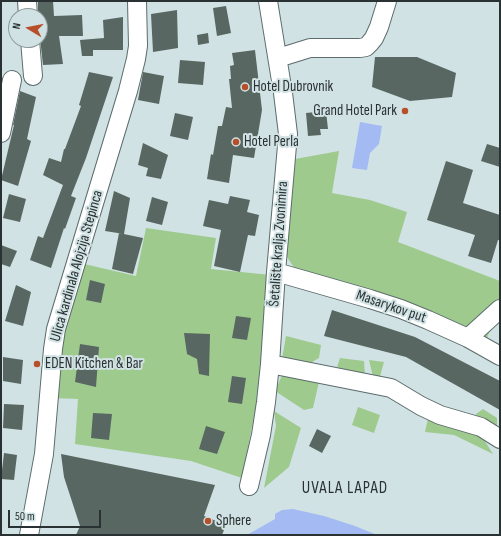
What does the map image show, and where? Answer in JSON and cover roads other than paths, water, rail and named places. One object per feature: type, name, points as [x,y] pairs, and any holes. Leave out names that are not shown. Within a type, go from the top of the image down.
[{"type":"street","name":"Ulica kardinala Alojzija Stepinca","points":[[28,535],[44,454],[56,329],[126,99],[136,59],[138,46],[137,1]]},
{"type":"street","name":"Šetalište kralja Zvonimira","points":[[249,486],[261,435],[266,402],[288,134],[278,58],[273,38],[268,1]]},
{"type":"street","points":[[278,58],[310,48],[366,47],[374,38],[379,27],[386,1]]},
{"type":"street","points":[[31,48],[33,76]]},
{"type":"street","points":[[1,133],[12,80]]},
{"type":"street","name":"Masarykov put","points":[[276,272],[370,299],[428,320],[468,338],[500,356]]},
{"type":"street","points":[[468,338],[500,309]]},
{"type":"street","points":[[270,364],[391,388],[440,416],[481,427],[500,439]]},
{"type":"water","points":[[360,122],[382,126],[379,144],[370,153],[367,170],[352,168]]},
{"type":"water","points":[[293,509],[324,516],[377,535],[247,535],[275,519],[275,514],[282,510]]},
{"type":"place","name":"Hotel Dubrovnik","points":[[245,87]]},
{"type":"place","name":"Grand Hotel Park","points":[[405,111]]},
{"type":"place","name":"Hotel Perla","points":[[236,142]]},
{"type":"place","name":"EDEN Kitchen & Bar","points":[[37,364]]},
{"type":"place","name":"Sphere","points":[[208,521]]},
{"type":"district","name":"UVALA LAPAD","points":[[345,489]]}]
